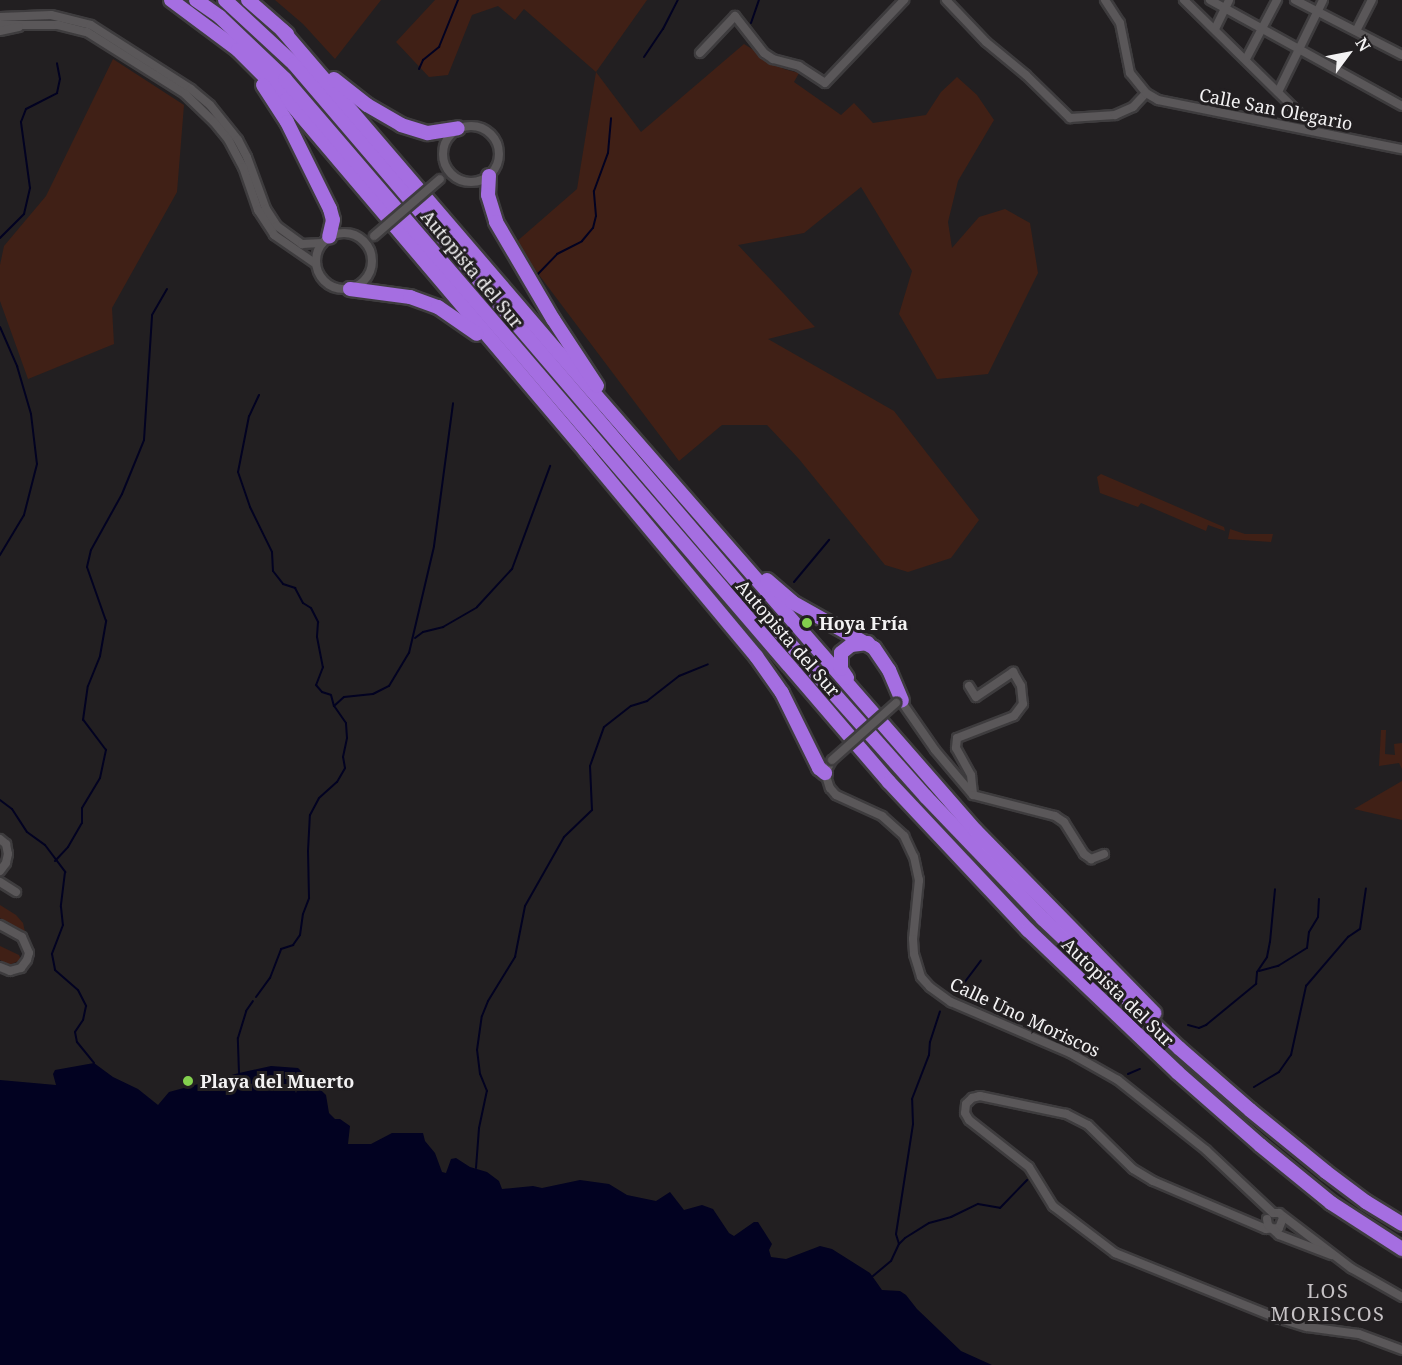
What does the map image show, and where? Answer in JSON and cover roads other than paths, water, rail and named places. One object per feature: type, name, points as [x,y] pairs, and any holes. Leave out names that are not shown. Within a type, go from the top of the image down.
[{"type":"highway","points":[[171,0],[238,50],[286,99],[586,452],[756,656],[782,693],[819,768],[825,773]]},
{"type":"highway","name":"Autopista del Sur","points":[[196,0],[220,17],[285,79],[889,782],[1028,930],[1177,1072],[1260,1145],[1331,1203],[1402,1249]]},
{"type":"highway","name":"Autopista del Sur","points":[[225,0],[294,64],[804,660],[926,797],[1043,919],[1179,1048],[1250,1110],[1326,1172],[1366,1202],[1402,1224]]},
{"type":"highway","points":[[248,0],[334,79],[367,105],[401,125],[428,133],[458,128]]},
{"type":"highway","points":[[282,30],[626,430],[976,831],[1250,1110]]},
{"type":"highway","points":[[224,40],[267,89],[287,122],[330,209],[333,220],[326,240]]},
{"type":"highway","points":[[489,176],[488,195],[496,222],[553,319],[626,430]]},
{"type":"highway","points":[[350,289],[410,297],[438,308],[471,328],[529,387]]},
{"type":"highway","points":[[586,452],[670,529]]},
{"type":"highway","points":[[737,555],[792,602],[868,643],[884,661],[899,702]]},
{"type":"highway","points":[[866,707],[860,693],[844,675],[839,660],[846,647],[868,643]]},
{"type":"street","points":[[700,53],[735,16],[764,53],[799,66],[821,81],[829,82],[904,0]]},
{"type":"street","points":[[946,0],[986,42],[1026,75],[1070,118],[1116,115],[1133,107],[1146,93],[1130,74],[1125,58],[1120,23],[1105,0]]},
{"type":"street","name":"Calle San Olegario","points":[[1185,0],[1300,114]]},
{"type":"street","points":[[1210,0],[1227,4],[1262,27],[1402,106]]},
{"type":"street","points":[[1246,59],[1277,0]]},
{"type":"street","points":[[1294,0],[1402,55]]},
{"type":"street","points":[[1278,92],[1323,0]]},
{"type":"street","points":[[1356,31],[1372,0]]},
{"type":"street","points":[[1215,29],[1227,4]]},
{"type":"street","points":[[0,17],[51,15],[91,25],[191,89],[210,105],[238,140],[247,156],[266,209],[277,226],[302,244],[348,233],[366,243],[372,256],[370,273],[362,284],[350,289],[330,285],[320,276],[316,264],[317,254],[326,240]]},
{"type":"street","points":[[0,32],[24,24]]},
{"type":"street","points":[[0,25],[58,25],[87,32],[185,94],[228,139],[243,167],[258,210],[274,235],[316,264]]},
{"type":"street","name":"Calle San Olegario","points":[[1146,93],[1158,100],[1402,149]]},
{"type":"street","points":[[475,125],[483,128],[495,138],[499,154],[498,163],[489,176],[478,182],[458,179],[448,172],[444,163],[443,147],[451,133],[458,128],[475,125]]},
{"type":"street","points":[[366,243],[448,172]]},
{"type":"street","points":[[969,686],[976,697],[1013,672],[1021,686],[1023,704],[1014,716],[957,738],[956,748],[971,775],[973,795]]},
{"type":"street","points":[[825,773],[832,759],[899,702],[973,795],[997,804],[1055,816],[1064,822],[1084,854],[1091,859],[1104,854]]},
{"type":"street","name":"Calle Uno Moriscos","points":[[825,773],[830,788],[836,795],[882,816],[894,826],[909,846],[919,880],[913,939],[914,954],[921,977],[930,987],[951,1002],[1070,1053],[1118,1080],[1206,1150],[1273,1213],[1332,1255],[1402,1297]]},
{"type":"street","points":[[0,839],[6,844],[8,854],[6,863],[0,871]]},
{"type":"street","points":[[0,882],[16,892]]},
{"type":"street","points":[[0,925],[22,937],[29,950],[27,960],[21,968],[10,970],[0,967]]},
{"type":"street","points":[[1283,1218],[1281,1227],[1266,1229],[1140,1174],[1094,1130],[1074,1117],[980,1096],[972,1098],[966,1104],[965,1113],[969,1120],[1029,1167],[1053,1206],[1115,1253],[1277,1318],[1307,1327],[1359,1334],[1402,1350]]},
{"type":"street","points":[[1249,1221],[1261,1223],[1273,1213]]},
{"type":"street","points":[[1267,1219],[1272,1229],[1279,1235],[1332,1255]]},
{"type":"water","points":[[94,1063],[113,1077],[138,1089],[158,1105],[169,1092],[239,1073],[271,1066],[298,1068],[326,1095],[329,1113],[335,1119],[340,1119],[350,1126],[348,1144],[371,1144],[392,1133],[423,1133],[425,1141],[435,1153],[442,1172],[446,1173],[451,1159],[456,1158],[470,1167],[487,1172],[499,1181],[502,1189],[533,1186],[542,1188],[580,1180],[609,1184],[627,1195],[656,1201],[670,1192],[684,1210],[702,1205],[713,1209],[729,1233],[734,1236],[754,1222],[758,1222],[772,1244],[769,1250],[771,1257],[786,1259],[820,1246],[832,1249],[870,1273],[882,1290],[900,1291],[906,1295],[917,1309],[961,1351],[992,1365],[0,1365],[0,1080],[56,1085],[53,1074],[55,1070]]},
{"type":"waterway","points":[[419,69],[423,60],[439,47],[458,0]]},
{"type":"waterway","points":[[644,57],[663,29],[678,0]]},
{"type":"waterway","points":[[751,23],[759,0]]},
{"type":"waterway","points":[[0,238],[24,214],[30,188],[21,122],[26,109],[57,93],[60,79],[57,63]]},
{"type":"waterway","points":[[537,275],[557,254],[582,241],[593,228],[596,216],[594,191],[608,153],[611,118]]},
{"type":"waterway","points":[[55,861],[68,847],[82,823],[82,808],[100,778],[106,750],[83,720],[88,686],[100,656],[106,621],[87,567],[91,550],[122,494],[144,440],[152,315],[167,289]]},
{"type":"waterway","points":[[0,327],[17,366],[31,414],[37,464],[24,515],[0,555]]},
{"type":"waterway","points":[[259,395],[249,416],[238,472],[250,507],[272,552],[273,571],[283,584],[295,588],[303,603],[311,608],[318,622],[317,637],[323,667],[316,685],[322,692],[331,695],[334,706]]},
{"type":"waterway","points":[[256,997],[270,978],[281,949],[293,945],[300,935],[303,914],[309,898],[310,815],[319,798],[337,782],[345,768],[343,757],[347,738],[346,723],[334,706],[344,697],[373,694],[389,686],[409,653],[434,546],[453,403]]},
{"type":"waterway","points":[[415,638],[423,632],[443,627],[477,607],[512,569],[550,466]]},
{"type":"waterway","points":[[794,582],[829,540]]},
{"type":"waterway","points":[[476,1168],[479,1128],[487,1091],[480,1074],[477,1050],[482,1016],[488,1001],[515,957],[525,906],[564,837],[592,810],[590,766],[604,727],[631,706],[647,701],[679,676],[708,664]]},
{"type":"waterway","points":[[0,800],[12,809],[27,832],[45,845],[65,872],[61,907],[63,925],[52,954],[55,970],[78,990],[86,1006],[83,1020],[75,1032],[77,1042],[94,1063]]},
{"type":"waterway","points":[[1254,1087],[1279,1072],[1291,1055],[1306,986],[1348,937],[1360,929],[1366,888]]},
{"type":"waterway","points":[[1188,1025],[1199,1028],[1206,1025],[1256,984],[1257,972],[1267,957],[1275,889]]},
{"type":"waterway","points":[[1259,971],[1278,966],[1307,948],[1309,932],[1318,917],[1319,899]]},
{"type":"waterway","points":[[958,991],[981,961]]},
{"type":"waterway","points":[[239,1073],[238,1038],[246,1011],[253,1001]]},
{"type":"waterway","points":[[899,1244],[896,1234],[913,1124],[912,1099],[929,1055],[930,1042],[940,1012]]},
{"type":"waterway","points":[[1128,1074],[1140,1069]]},
{"type":"waterway","points":[[873,1276],[891,1261],[899,1244],[905,1238],[929,1223],[951,1217],[978,1204],[1000,1208],[1027,1180]]},
{"type":"place","name":"Hoya Fría","points":[[807,623]]},
{"type":"place","name":"Playa del Muerto","points":[[188,1081]]},
{"type":"district","name":"LOS MORISCOS","points":[[1328,1302]]}]
